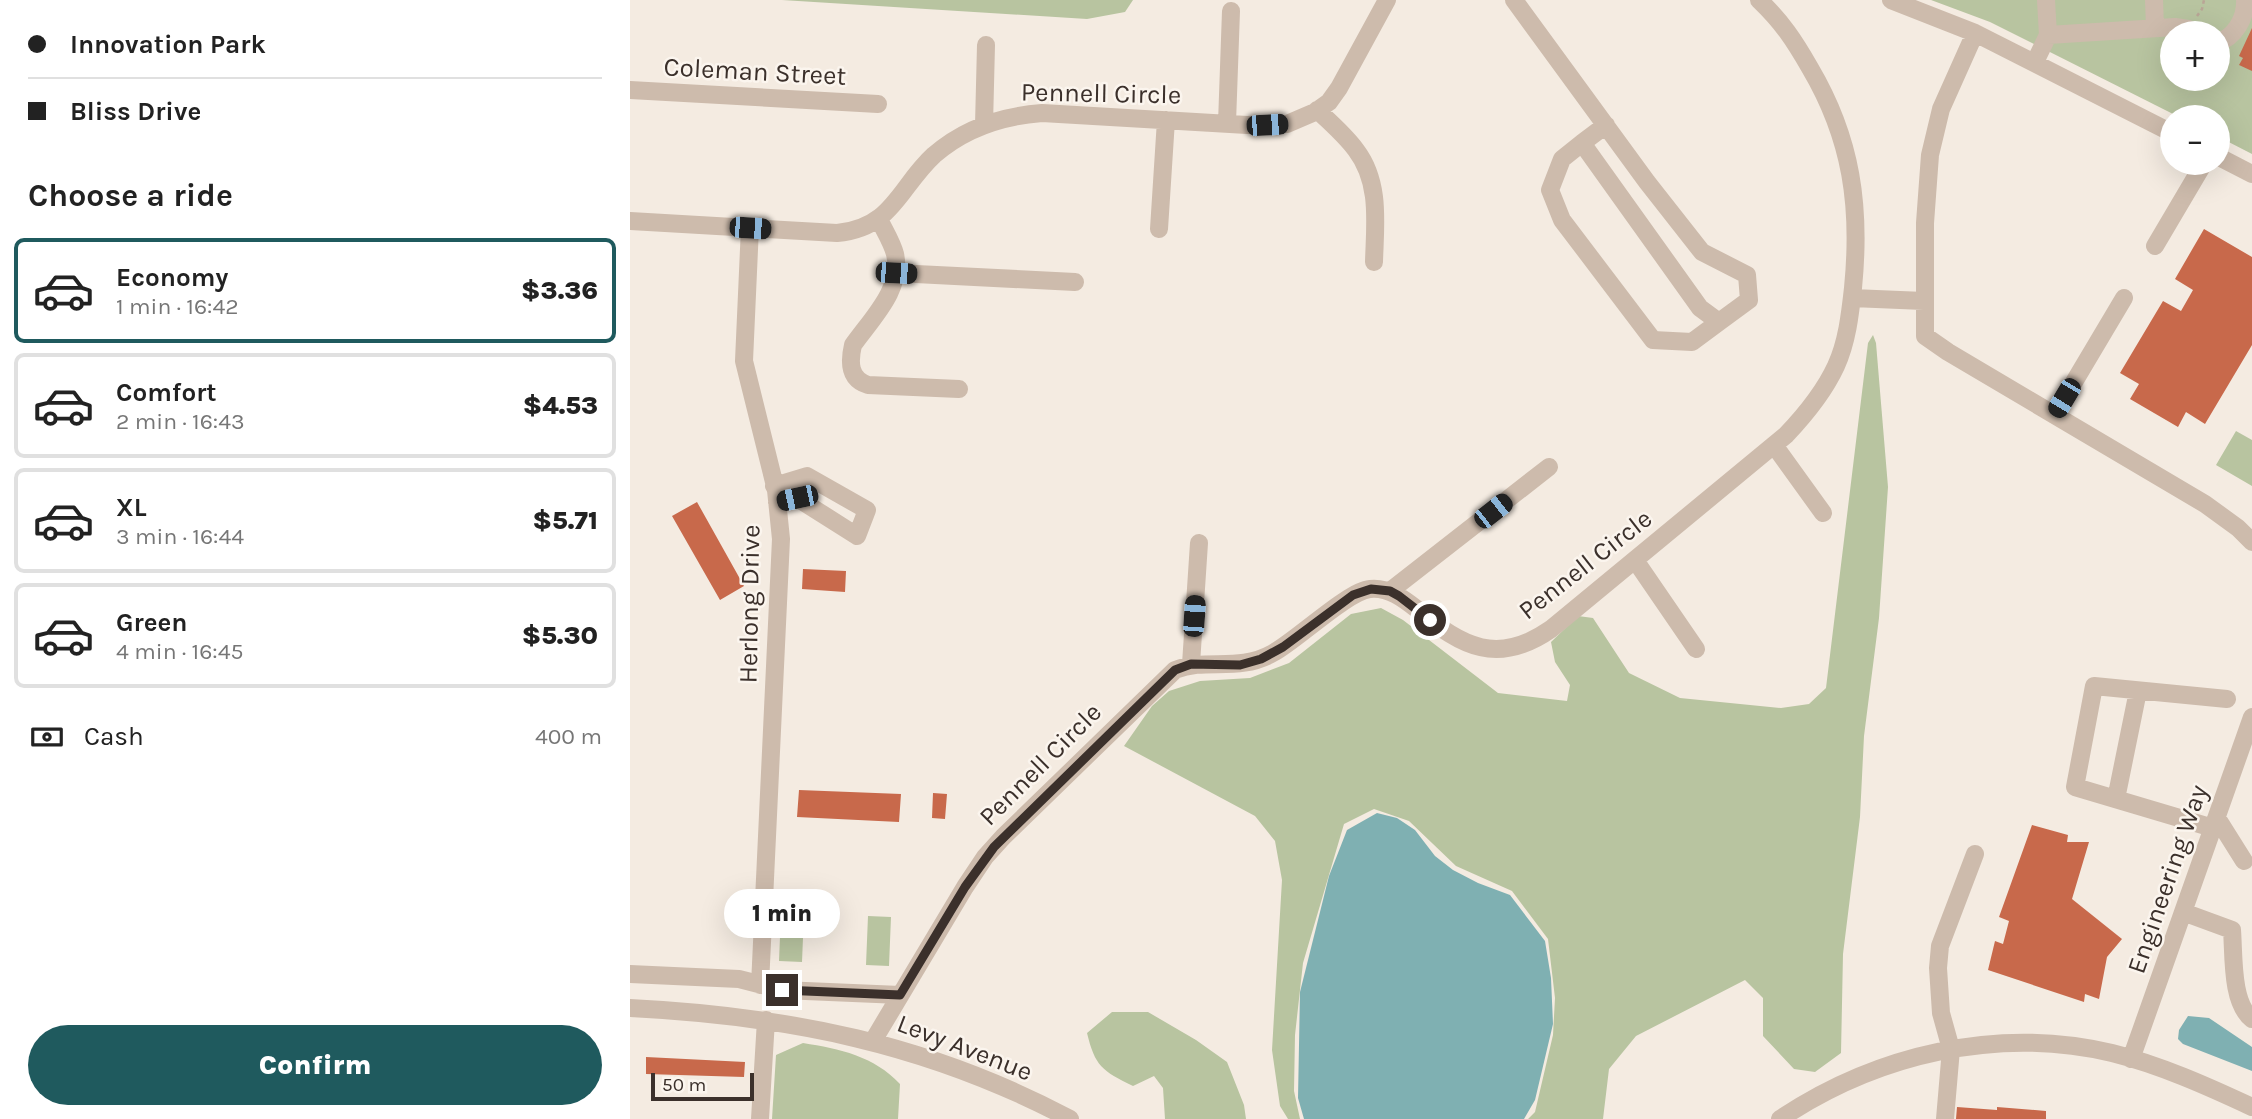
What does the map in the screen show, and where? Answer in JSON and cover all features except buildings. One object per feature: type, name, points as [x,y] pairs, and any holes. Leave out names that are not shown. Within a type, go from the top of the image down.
[{"type":"street","name":"Pennell Circle","points":[[630,221],[853,232],[879,219],[933,156],[961,135],[1021,114],[1287,124],[1329,102],[1387,0]]},
{"type":"street","points":[[1514,0],[1606,125],[1647,182],[1702,252],[1747,275],[1749,300],[1692,342],[1653,340],[1562,220],[1550,190],[1562,159],[1606,125]]},
{"type":"street","points":[[1891,0],[1975,33],[2160,127]]},
{"type":"street","points":[[2035,62],[2048,35],[2046,0]]},
{"type":"street","points":[[2154,0],[2155,27]]},
{"type":"street","points":[[2230,37],[2239,26],[2246,9],[2245,0]]},
{"type":"street","name":"Pennell Circle","points":[[1390,591],[1407,601],[1441,629],[1466,643],[1482,648],[1525,645],[1551,629],[1774,445],[1801,419],[1826,386],[1843,345],[1852,298],[1856,247],[1855,202],[1850,166],[1838,124],[1825,93],[1788,29],[1763,1]]},
{"type":"street","points":[[1227,123],[1231,11]]},
{"type":"street","points":[[2048,35],[2160,27]]},
{"type":"street","points":[[1975,33],[1941,109],[1930,155],[1926,202],[1926,336],[1948,352],[2205,504],[2231,522],[2252,542]]},
{"type":"street","points":[[984,125],[986,45]]},
{"type":"street","name":"Coleman Street","points":[[630,90],[878,104]]},
{"type":"street","points":[[1317,110],[1357,150],[1371,177],[1375,201],[1374,262]]},
{"type":"street","points":[[1159,229],[1166,120]]},
{"type":"street","points":[[1582,142],[1700,309],[1718,323]]},
{"type":"street","points":[[2230,163],[2252,174]]},
{"type":"street","points":[[2155,246],[2197,175]]},
{"type":"street","points":[[879,219],[895,251],[894,286],[853,345],[850,355],[852,373],[855,378],[868,385],[959,389]]},
{"type":"street","name":"Herlong Drive","points":[[750,228],[744,361],[776,494],[781,539],[760,985]]},
{"type":"street","points":[[896,273],[1075,282]]},
{"type":"street","points":[[1852,298],[1924,301]]},
{"type":"street","points":[[2055,414],[2124,298]]},
{"type":"street","points":[[1774,445],[1823,513]]},
{"type":"street","points":[[1199,543],[1191,664],[1240,665],[1261,659],[1283,647],[1361,591],[1390,591],[1549,467]]},
{"type":"street","points":[[807,476],[867,510],[857,536],[797,498],[776,494],[807,476]]},
{"type":"street","points":[[1635,560],[1696,649]]},
{"type":"street","name":"Pennell Circle","points":[[873,1041],[965,887],[994,847],[1168,675],[1191,664]]},
{"type":"street","points":[[2227,699],[2094,686],[2075,787],[2215,823],[2245,861]]},
{"type":"street","points":[[2116,799],[2138,691]]},
{"type":"street","name":"Engineering Way","points":[[2132,1059],[2252,717]]},
{"type":"street","points":[[1945,1119],[1951,1049],[1941,1013],[1938,968],[1940,946],[1975,854]]},
{"type":"street","points":[[2183,912],[2232,930],[2238,1000],[2246,1015],[2252,1019]]},
{"type":"street","points":[[630,974],[739,979],[782,990],[900,995]]},
{"type":"street","name":"Levy Avenue","points":[[630,1008],[766,1020],[873,1041],[981,1077],[1070,1119]]},
{"type":"street","points":[[760,1119],[766,1020]]},
{"type":"street","points":[[1780,1119],[1809,1100],[1874,1069],[1951,1049],[2014,1043],[2090,1049],[2132,1059],[2163,1069],[2252,1107]]},
{"type":"green space","points":[[782,0],[1133,0],[1125,12],[1087,19]]},
{"type":"green space","points":[[1931,0],[2252,0],[2252,154],[2230,143],[2230,105],[2160,105],[2160,107],[1990,22]]},
{"type":"green space","points":[[1873,335],[1876,343],[1888,487],[1879,618],[1864,736],[1860,817],[1843,954],[1841,1053],[1815,1072],[1794,1069],[1763,1036],[1763,998],[1745,980],[1636,1036],[1609,1069],[1603,1119],[1528,1119],[1535,1112],[1553,1035],[1555,998],[1548,939],[1512,891],[1456,866],[1409,821],[1374,809],[1344,824],[1303,963],[1295,1035],[1294,1091],[1300,1119],[1288,1119],[1280,1106],[1272,1050],[1282,880],[1275,841],[1255,816],[1124,746],[1152,706],[1169,691],[1200,681],[1250,678],[1289,663],[1351,614],[1381,608],[1403,620],[1498,693],[1567,701],[1570,685],[1555,662],[1551,642],[1578,616],[1593,618],[1629,673],[1680,698],[1781,708],[1809,704],[1826,688],[1868,343]]},
{"type":"green space","points":[[2236,431],[2252,440],[2252,486],[2216,465]]},
{"type":"green space","points":[[781,912],[804,913],[802,962],[779,961]]},
{"type":"green space","points":[[868,916],[891,917],[889,966],[866,965]]},
{"type":"green space","points":[[1112,1012],[1148,1012],[1227,1062],[1244,1105],[1246,1119],[1165,1119],[1163,1088],[1154,1076],[1133,1086],[1107,1071],[1093,1053],[1087,1033]]},
{"type":"green space","points":[[803,1043],[856,1055],[890,1074],[900,1084],[898,1119],[772,1119],[776,1055]]},
{"type":"water","points":[[1377,813],[1397,818],[1415,830],[1435,856],[1453,870],[1510,895],[1545,941],[1551,978],[1553,1024],[1535,1100],[1524,1119],[1304,1119],[1298,1098],[1300,992],[1329,876],[1347,830]]},
{"type":"water","points":[[2188,1016],[2209,1018],[2252,1047],[2252,1071],[2183,1044],[2178,1039],[2179,1030]]},
{"type":"route","points":[[782,990],[900,995],[965,887],[994,847],[1175,670],[1191,664],[1227,666],[1261,659],[1283,647],[1353,595],[1371,589],[1390,591],[1430,620]]}]
